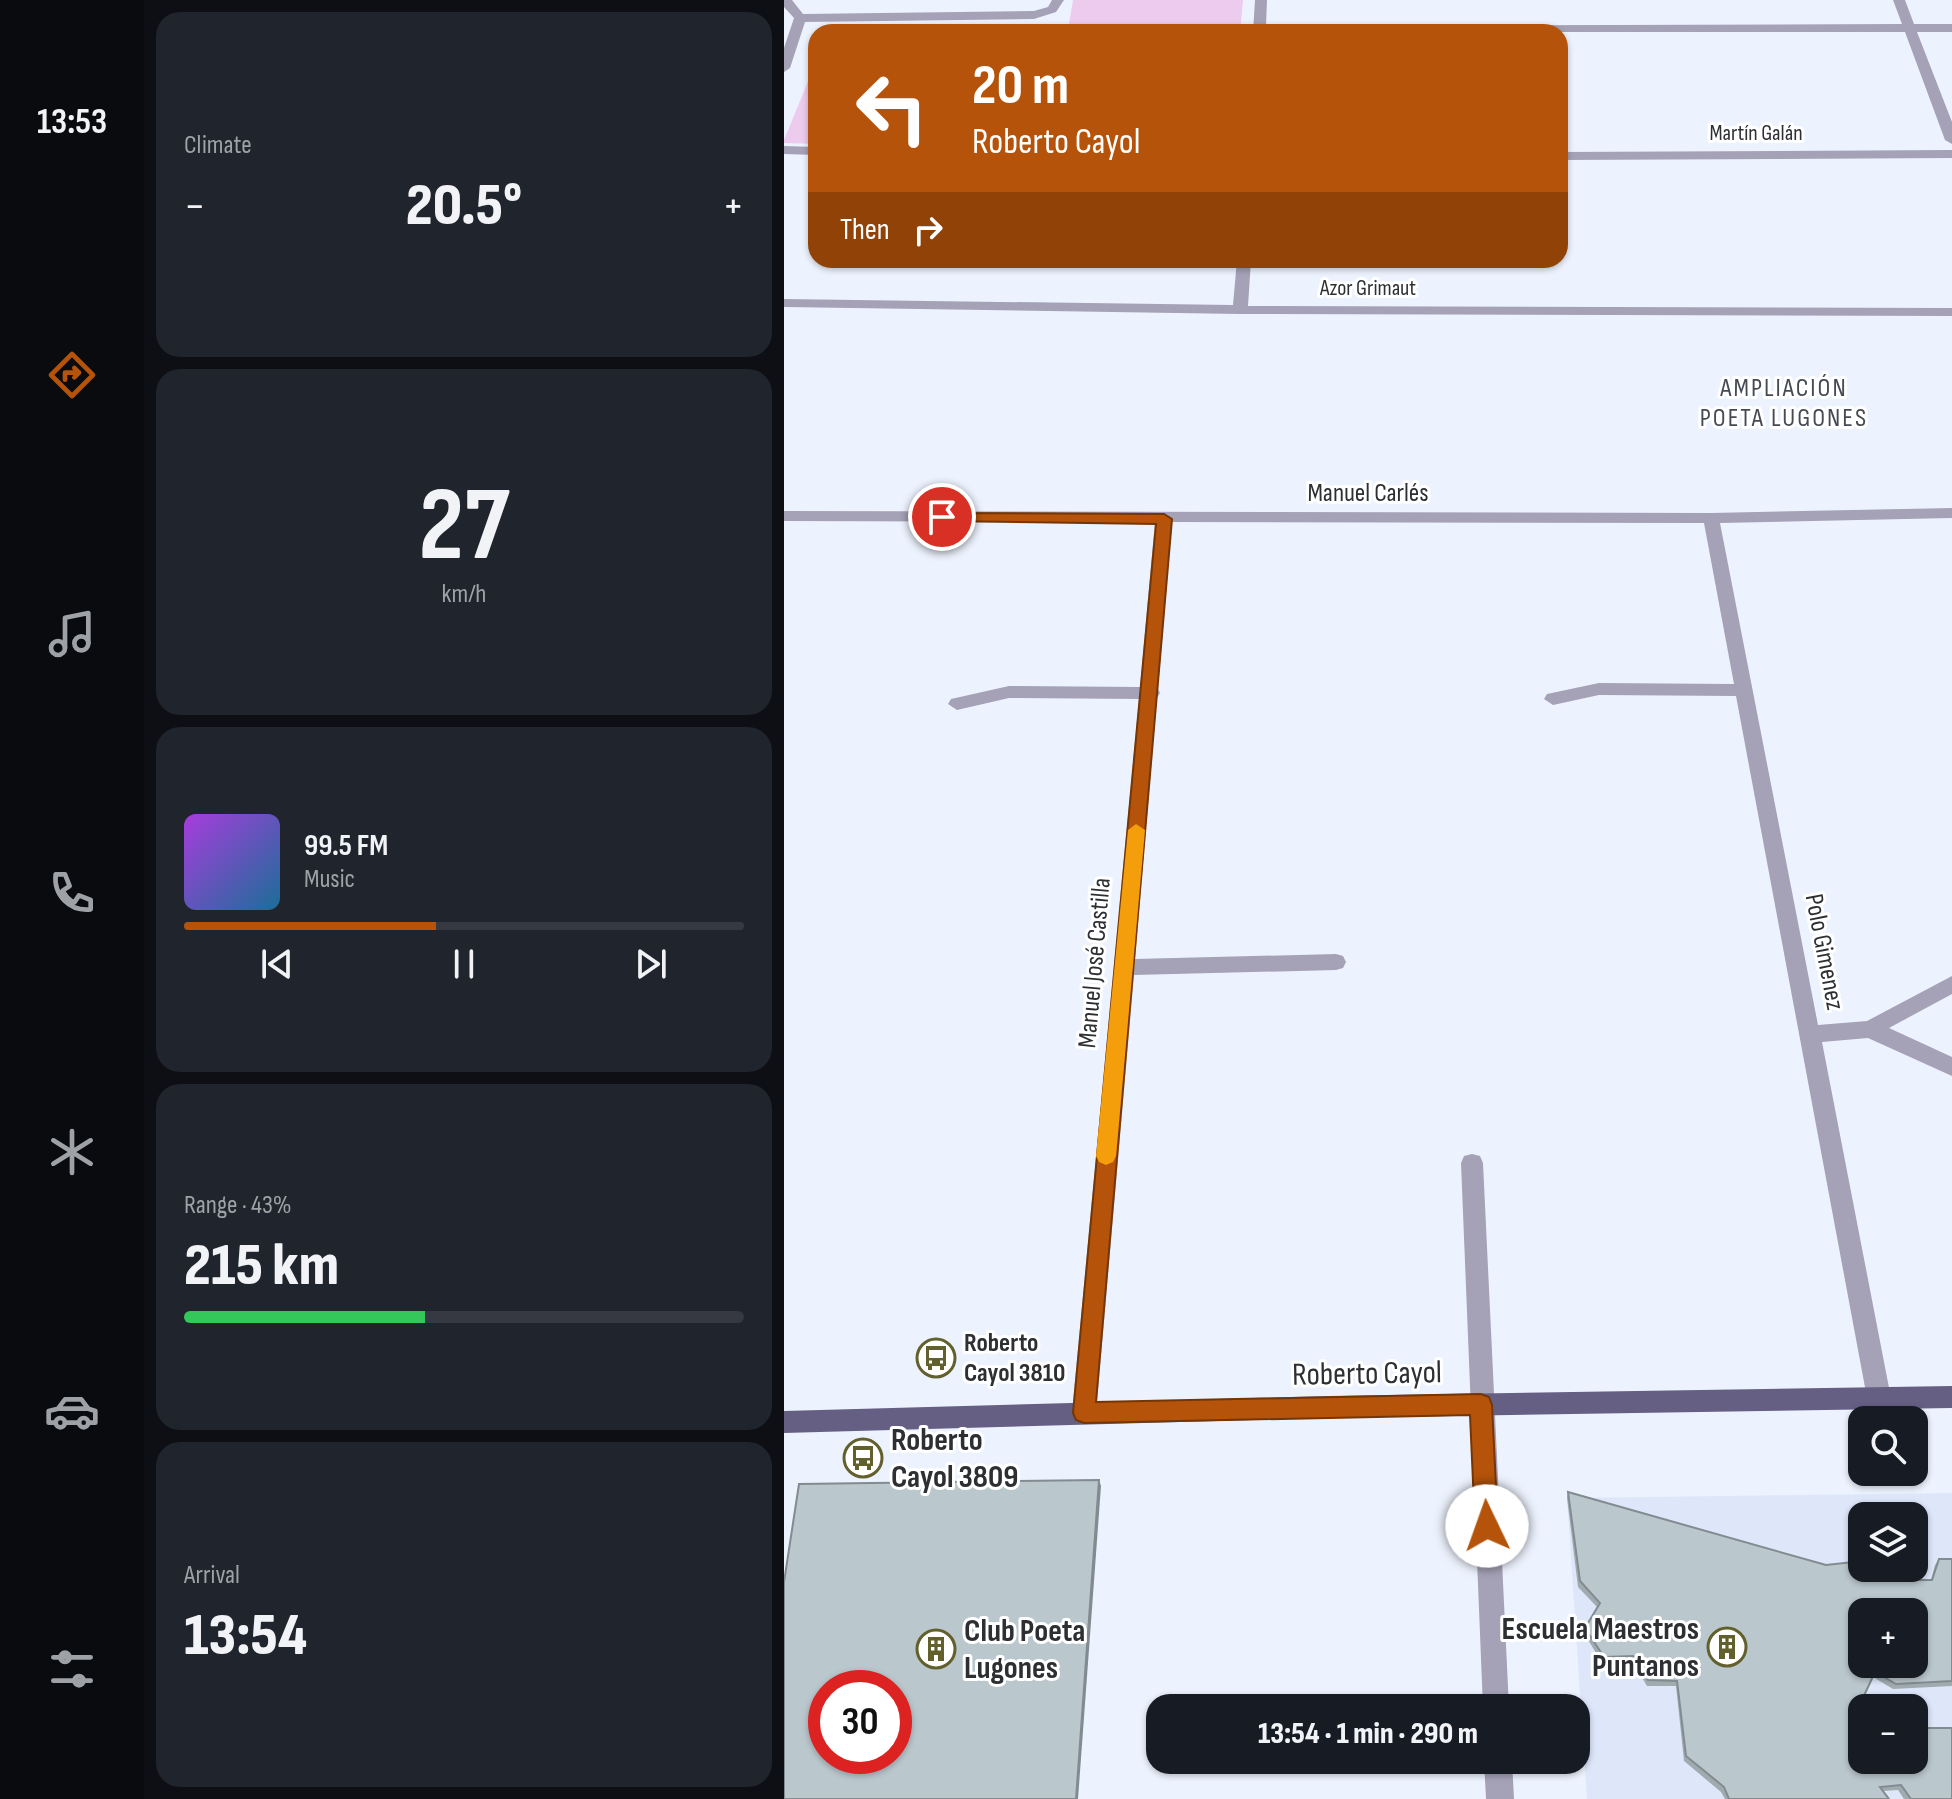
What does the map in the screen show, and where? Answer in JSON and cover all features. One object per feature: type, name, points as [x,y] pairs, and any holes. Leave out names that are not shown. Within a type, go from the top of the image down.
[{"type":"main road","name":"Roberto Cayol","points":[[784,1422],[1084,1413],[1952,1397]]},
{"type":"street","points":[[785,0],[800,18]]},
{"type":"street","points":[[800,18],[1034,15],[1049,12],[1058,0]]},
{"type":"street","points":[[1259,24],[1261,0]]},
{"type":"street","points":[[1899,0],[1952,140]]},
{"type":"street","points":[[784,68],[800,18]]},
{"type":"street","points":[[1568,30],[1952,28]]},
{"type":"street","points":[[784,150],[808,151]]},
{"type":"street","name":"Martín Galán","points":[[1568,156],[1952,154]]},
{"type":"street","points":[[1240,310],[1243,268]]},
{"type":"street","name":"Azor Grimaut","points":[[784,303],[1240,310],[1952,312]]},
{"type":"street","name":"Manuel Carlés","points":[[784,516],[1711,518],[1952,513]]},
{"type":"street","name":"Polo Gimenez","points":[[1711,518],[1879,1398]]},
{"type":"street","name":"Manuel José Castilla","points":[[1084,1413],[1122,967],[1151,693],[1164,519]]},
{"type":"street","points":[[1553,699],[1599,689],[1744,690]]},
{"type":"street","points":[[957,704],[1009,692],[1151,693]]},
{"type":"street","points":[[1122,967],[1336,962]]},
{"type":"street","points":[[1811,1034],[1870,1029],[1952,984]]},
{"type":"street","points":[[1870,1029],[1952,1067]]},
{"type":"street","points":[[1472,1163],[1495,1694]]},
{"type":"street","points":[[1499,1774],[1500,1799]]},
{"type":"shaded area","points":[[1073,0],[1243,0],[1241,24],[1069,24]]},
{"type":"shaded area","points":[[808,82],[808,144],[784,143]]},
{"type":"shaded area","name":"Escuela Maestros Puntanos","points":[[1952,1493],[1952,1799],[1587,1799],[1590,1694],[1580,1694],[1567,1498]]},
{"type":"building","name":"Club Poeta Lugones","points":[[1099,1480],[1076,1799],[784,1799],[784,1582],[799,1484]]},
{"type":"building","name":"Escuela Maestros Puntanos","points":[[1568,1492],[1826,1565],[1848,1563],[1848,1582],[1928,1582],[1932,1580],[1939,1559],[1952,1559],[1952,1681],[1896,1684],[1886,1678],[1928,1678],[1928,1598],[1848,1598],[1848,1678],[1872,1678],[1865,1694],[1848,1694],[1848,1774],[1928,1774],[1928,1728],[1952,1728],[1952,1799],[1911,1799],[1901,1785],[1880,1787],[1889,1799],[1729,1799],[1724,1787],[1686,1756],[1677,1681],[1648,1680],[1633,1656],[1604,1657],[1585,1628],[1600,1603],[1580,1581]]},
{"type":"slow traffic","points":[[1106,1156],[1136,830]]},
{"type":"place","name":"Roberto Cayol 3810","points":[[936,1358]]},
{"type":"place","name":"Roberto Cayol 3809","points":[[863,1458]]},
{"type":"place","name":"Escuela Maestros Puntanos","points":[[1727,1647]]},
{"type":"place","name":"Club Poeta Lugones","points":[[936,1649]]},
{"type":"district","name":"AMPLIACIÓN POETA LUGONES","points":[[1784,403]]},
{"type":"route","points":[[942,517],[1164,519],[1151,693],[1122,967],[1084,1413],[1481,1405],[1487,1526]]}]
